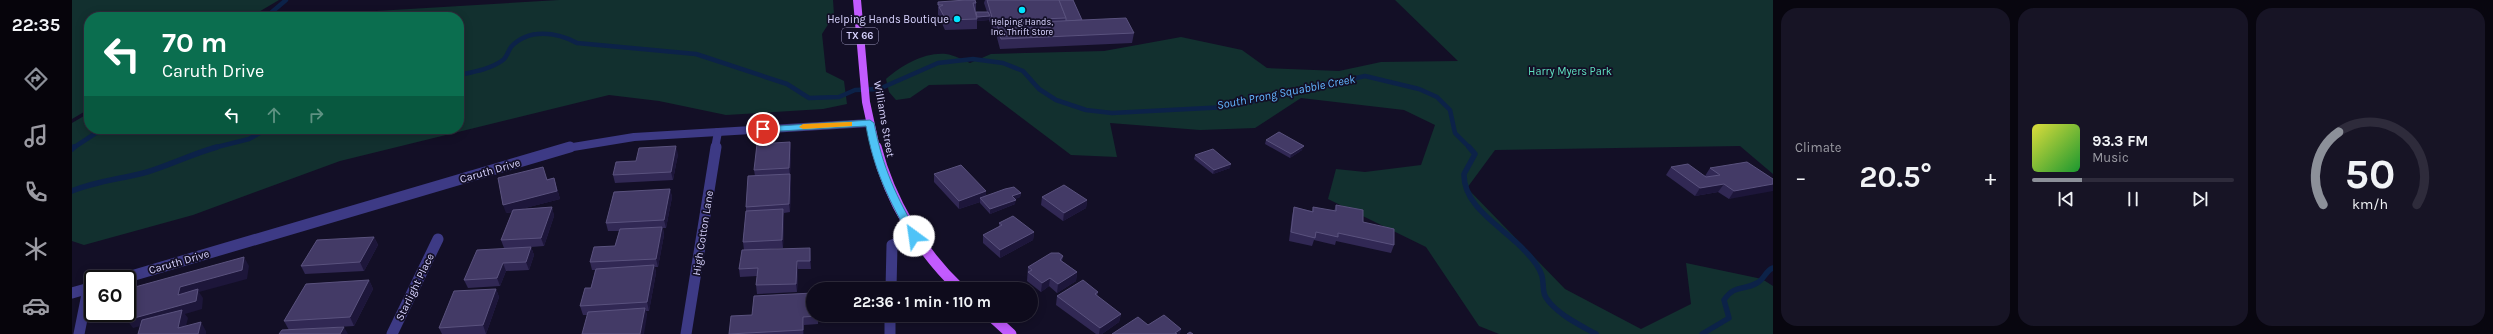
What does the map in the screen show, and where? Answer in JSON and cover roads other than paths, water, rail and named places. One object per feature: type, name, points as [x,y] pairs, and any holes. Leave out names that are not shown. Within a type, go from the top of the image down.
[{"type":"main road","name":"Williams Street","points":[[857,0],[862,72],[876,156],[890,193],[914,236],[954,282]]},
{"type":"main road","points":[[998,322],[1011,334]]},
{"type":"street","name":"Caruth Drive","points":[[136,275],[575,146],[634,137],[870,123]]},
{"type":"street","name":"High Cotton Lane","points":[[686,334],[718,132]]},
{"type":"street","points":[[891,282],[892,245],[914,236]]},
{"type":"street","name":"Starlight Place","points":[[392,334],[438,239]]},
{"type":"street","points":[[72,293],[84,290]]},
{"type":"street","points":[[79,334],[84,315]]},
{"type":"street","points":[[890,322],[890,334]]},
{"type":"waterway","points":[[272,12],[286,0]]},
{"type":"waterway","name":"South Prong Squabble Creek","points":[[464,74],[493,66],[504,59],[511,47],[526,37],[534,34],[552,34],[577,43],[696,54],[787,84],[809,98],[839,97],[855,90],[879,89],[938,63],[973,59],[1003,63],[1023,71],[1039,89],[1056,100],[1086,110],[1112,113],[1227,107],[1365,76],[1419,89],[1437,97],[1450,110],[1455,133],[1469,147]]},
{"type":"waterway","points":[[73,148],[94,134]]},
{"type":"waterway","name":"South Prong Squabble Creek","points":[[217,147],[249,139],[258,134]]},
{"type":"waterway","name":"South Prong Squabble Creek","points":[[72,191],[90,185],[147,172],[217,147]]},
{"type":"waterway","name":"South Prong Squabble Creek","points":[[213,148],[217,147]]},
{"type":"waterway","name":"South Prong Squabble Creek","points":[[1469,147],[1475,154],[1464,174],[1470,197],[1478,208],[1517,243],[1535,262],[1542,276],[1545,296],[1551,304],[1566,317],[1596,334]]},
{"type":"waterway","name":"South Prong Squabble Creek","points":[[1702,334],[1729,318],[1724,300],[1728,295],[1736,290],[1759,282],[1773,268]]},
{"type":"place","name":"Helping Hands, Inc. Thrift Store","points":[[1022,10]]},
{"type":"place","name":"Helping Hands Boutique","points":[[957,19]]},
{"type":"park label","name":"Harry Myers Park","points":[[1570,71]]}]
